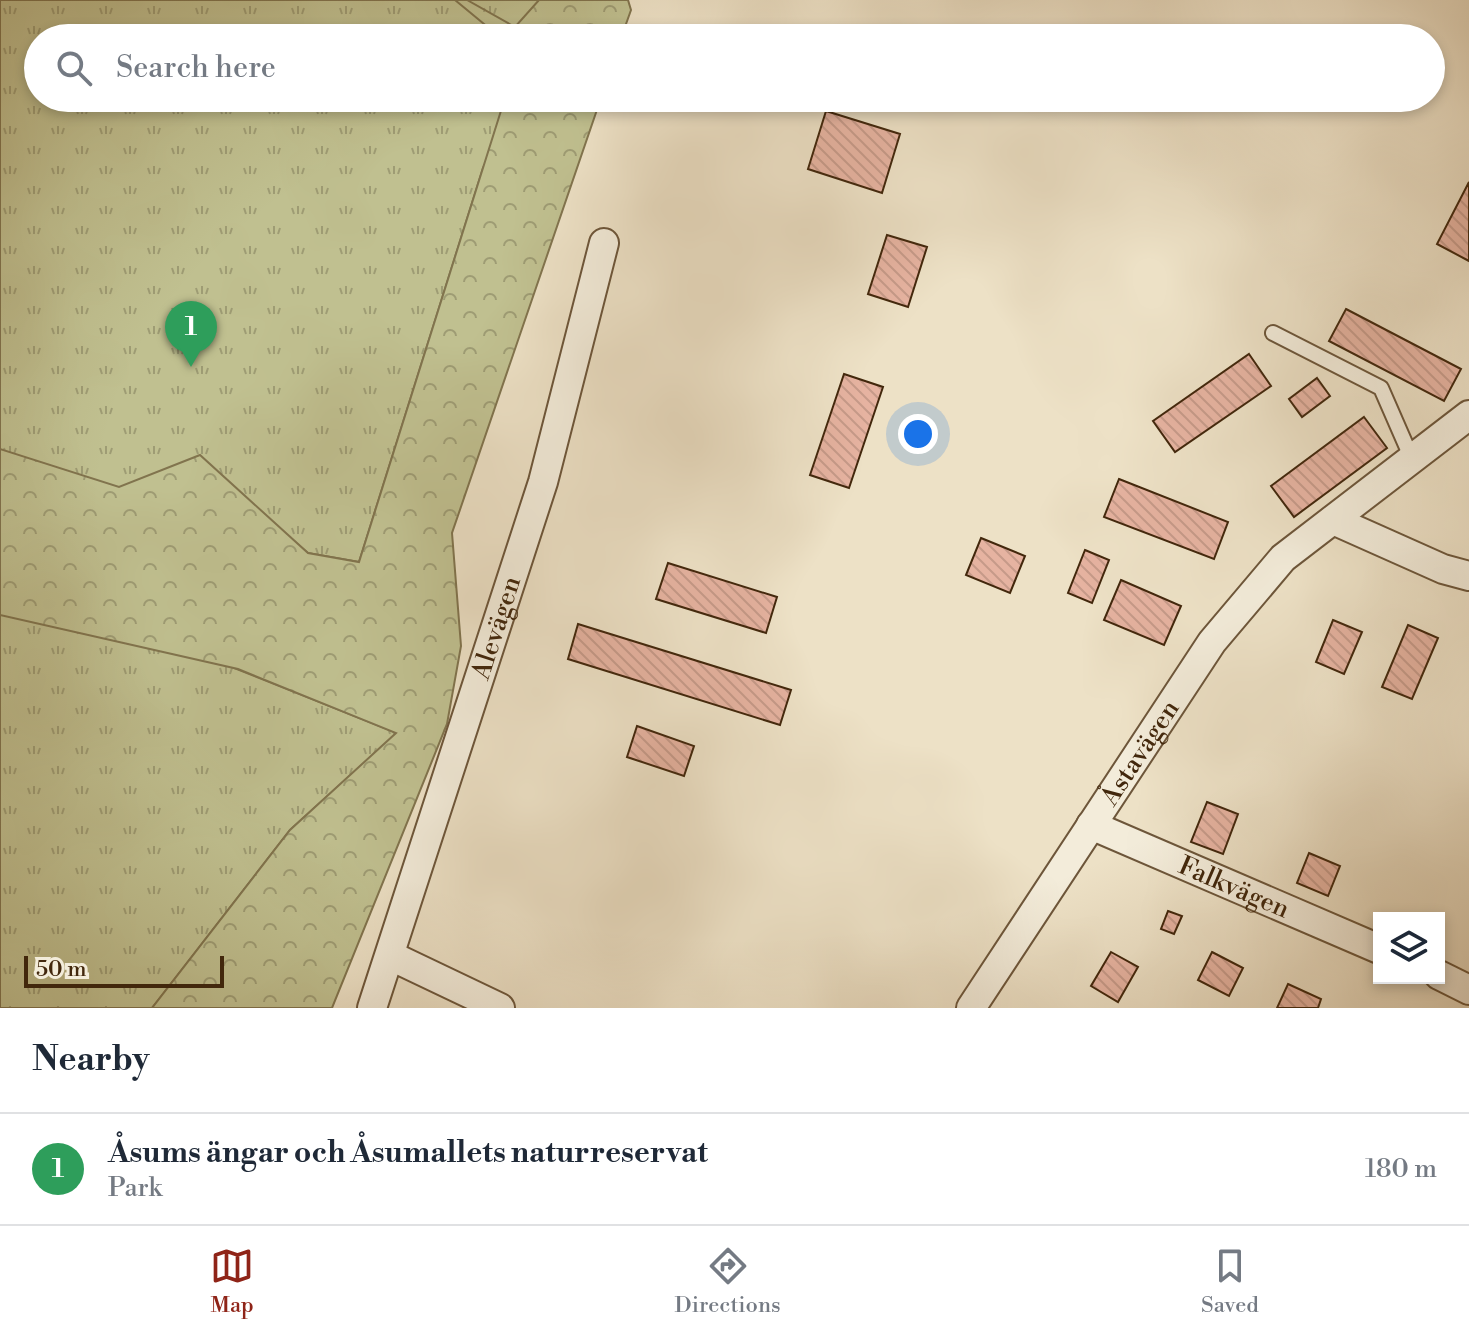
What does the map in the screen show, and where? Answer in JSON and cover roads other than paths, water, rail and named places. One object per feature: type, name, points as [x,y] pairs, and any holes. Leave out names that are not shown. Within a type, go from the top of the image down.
[{"type":"street","name":"Alevägen","points":[[372,1008],[543,482],[604,243]]},
{"type":"street","name":"Åstavägen","points":[[971,1008],[1212,642],[1283,558],[1469,415]]},
{"type":"street","points":[[1333,520],[1443,569],[1469,576]]},
{"type":"street","name":"Falkvägen","points":[[1091,825],[1373,946]]},
{"type":"street","points":[[391,956],[500,1008]]},
{"type":"street","points":[[1445,978],[1469,990]]},
{"type":"lane","points":[[1273,333],[1381,388],[1412,459]]},
{"type":"place","name":"Åsums ängar och Åsumallets naturreservat","points":[[191,367]]}]
